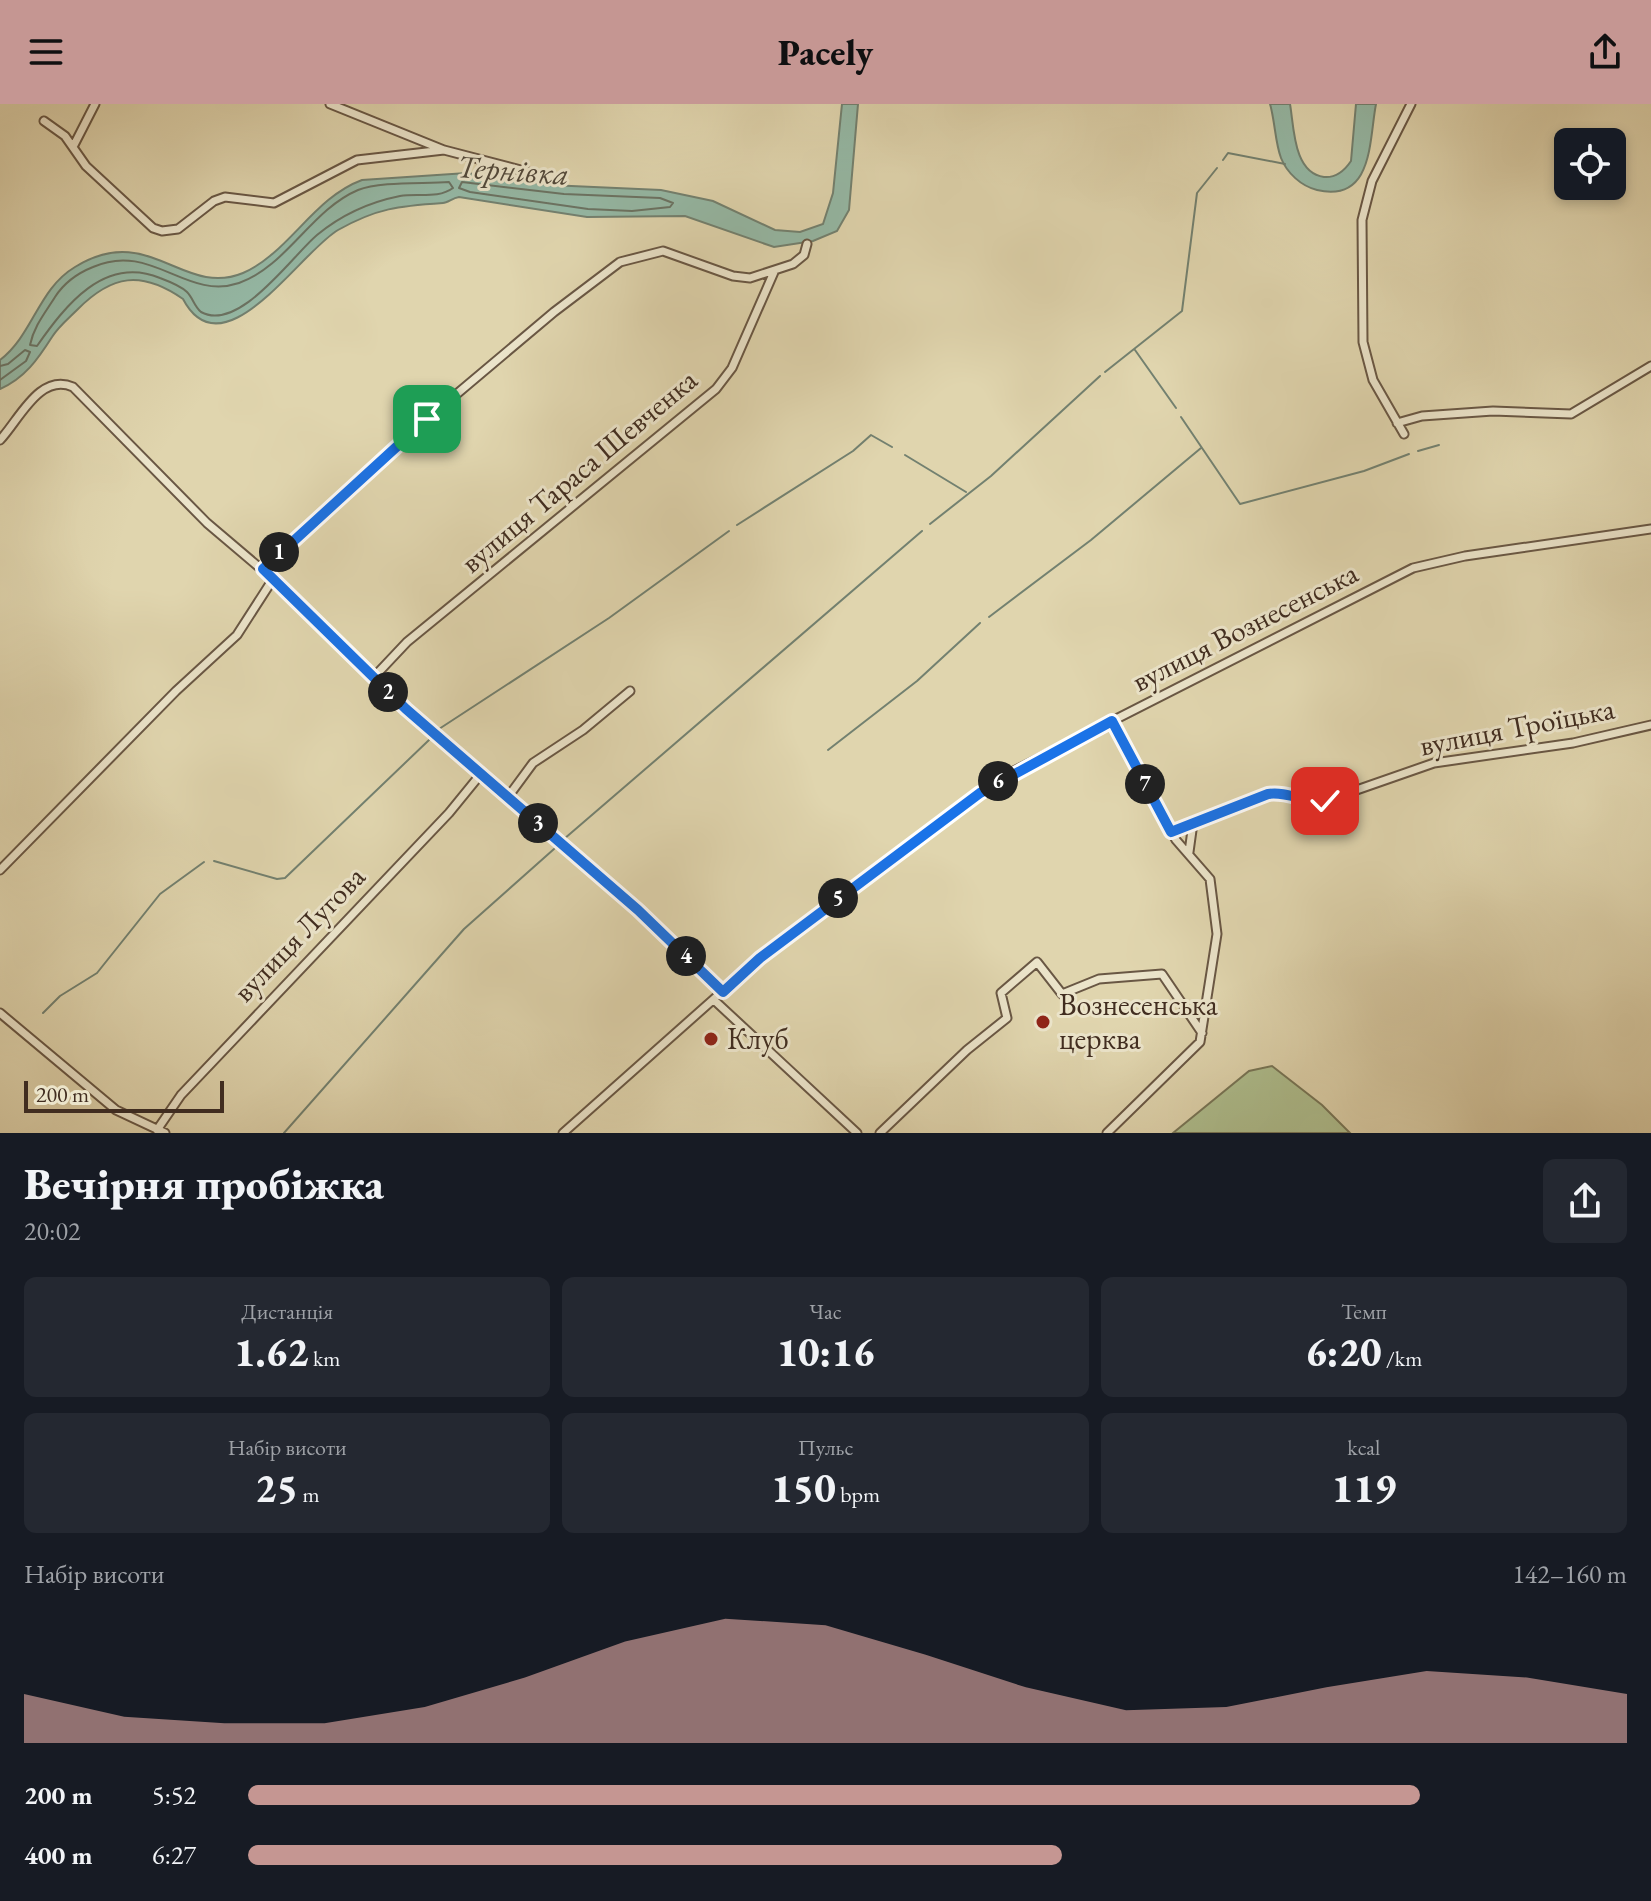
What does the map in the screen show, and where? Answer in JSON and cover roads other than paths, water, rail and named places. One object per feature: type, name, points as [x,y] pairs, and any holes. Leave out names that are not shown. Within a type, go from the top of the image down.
[{"type":"street","points":[[74,145],[95,104]]},
{"type":"street","points":[[330,104],[444,150],[559,180]]},
{"type":"street","points":[[1404,434],[1373,380],[1363,342],[1362,220],[1372,181],[1411,104]]},
{"type":"street","points":[[44,121],[74,145],[86,166],[153,228],[171,231],[192,220],[214,201],[225,197],[262,203],[284,199],[357,160],[444,150]]},
{"type":"street","points":[[263,569],[427,419],[554,312],[620,262],[663,251],[733,276],[750,278],[798,261],[807,244]]},
{"type":"street","name":"вулиця Тараса Шевченка","points":[[374,677],[407,642],[716,389],[736,360],[774,272]]},
{"type":"street","points":[[1397,423],[1422,416],[1493,411],[1571,414],[1651,366]]},
{"type":"street","points":[[0,440],[40,392],[56,384],[68,385],[216,532],[263,569],[480,775],[638,910],[723,992]]},
{"type":"street","name":"вулиця Вознесенська","points":[[563,1133],[760,958],[980,793],[1112,721],[1413,568],[1465,556],[1651,529]]},
{"type":"street","points":[[0,870],[176,691],[237,635],[273,579]]},
{"type":"street","points":[[508,797],[533,763],[583,730],[630,691]]},
{"type":"street","points":[[1107,1133],[1200,1042],[1216,953],[1216,921],[1210,879],[1171,832],[1112,721]]},
{"type":"street","name":"вулиця Троїцька","points":[[1171,832],[1268,794],[1284,794],[1309,803],[1325,801],[1434,763],[1573,743],[1651,725]]},
{"type":"street","name":"вулиця Лугова","points":[[161,1131],[219,1054],[449,813],[480,775]]},
{"type":"street","points":[[1189,852],[1193,823]]},
{"type":"street","points":[[880,1133],[967,1050],[1007,1018],[1001,993],[1037,962],[1062,994],[1099,979],[1162,974],[1202,1033]]},
{"type":"street","points":[[714,1000],[857,1133]]},
{"type":"street","points":[[0,1013],[116,1110],[161,1131]]},
{"type":"water","points":[[842,104],[858,104],[849,210],[837,231],[813,241],[774,247],[685,216],[587,217],[459,197],[445,203],[401,207],[365,217],[338,230],[261,301],[240,316],[219,323],[200,319],[183,299],[154,284],[140,280],[115,283],[78,309],[57,330],[30,367],[0,389],[0,360],[20,338],[52,287],[75,267],[101,255],[124,252],[145,255],[202,276],[222,278],[243,273],[274,253],[329,199],[362,180],[467,173],[549,185],[661,190],[713,201],[775,230],[800,232],[823,224],[833,193]]},
{"type":"water","points":[[1270,104],[1290,104],[1294,136],[1301,158],[1314,174],[1324,177],[1340,173],[1351,161],[1356,104],[1376,104],[1369,150],[1359,178],[1349,187],[1336,191],[1317,190],[1295,178],[1281,158]]},
{"type":"waterway","points":[[1223,160],[1228,153],[1285,164]]},
{"type":"waterway","points":[[1105,372],[1182,311],[1197,193],[1217,168]]},
{"type":"waterway","points":[[1135,350],[1176,408]]},
{"type":"waterway","points":[[930,524],[991,476],[1100,376]]},
{"type":"waterway","points":[[1181,417],[1240,504],[1364,471],[1409,454]]},
{"type":"waterway","points":[[737,525],[853,451],[871,435],[892,447]]},
{"type":"waterway","points":[[1418,451],[1439,445]]},
{"type":"waterway","points":[[989,617],[1091,540],[1201,448]]},
{"type":"waterway","points":[[905,455],[966,492]]},
{"type":"waterway","points":[[439,729],[609,618],[729,531]]},
{"type":"waterway","points":[[564,839],[922,531]]},
{"type":"waterway","points":[[828,750],[917,681],[980,623]]},
{"type":"waterway","points":[[214,861],[277,879],[285,878],[429,740]]},
{"type":"waterway","points":[[284,1133],[464,929],[554,849]]},
{"type":"waterway","points":[[43,1013],[60,996],[97,973],[160,894],[204,862]]},
{"type":"place","name":"Вознесенська церква","points":[[1043,1022]]},
{"type":"place","name":"Клуб","points":[[711,1039]]},
{"type":"water label","name":"Тернівка","points":[[513,170]]}]
